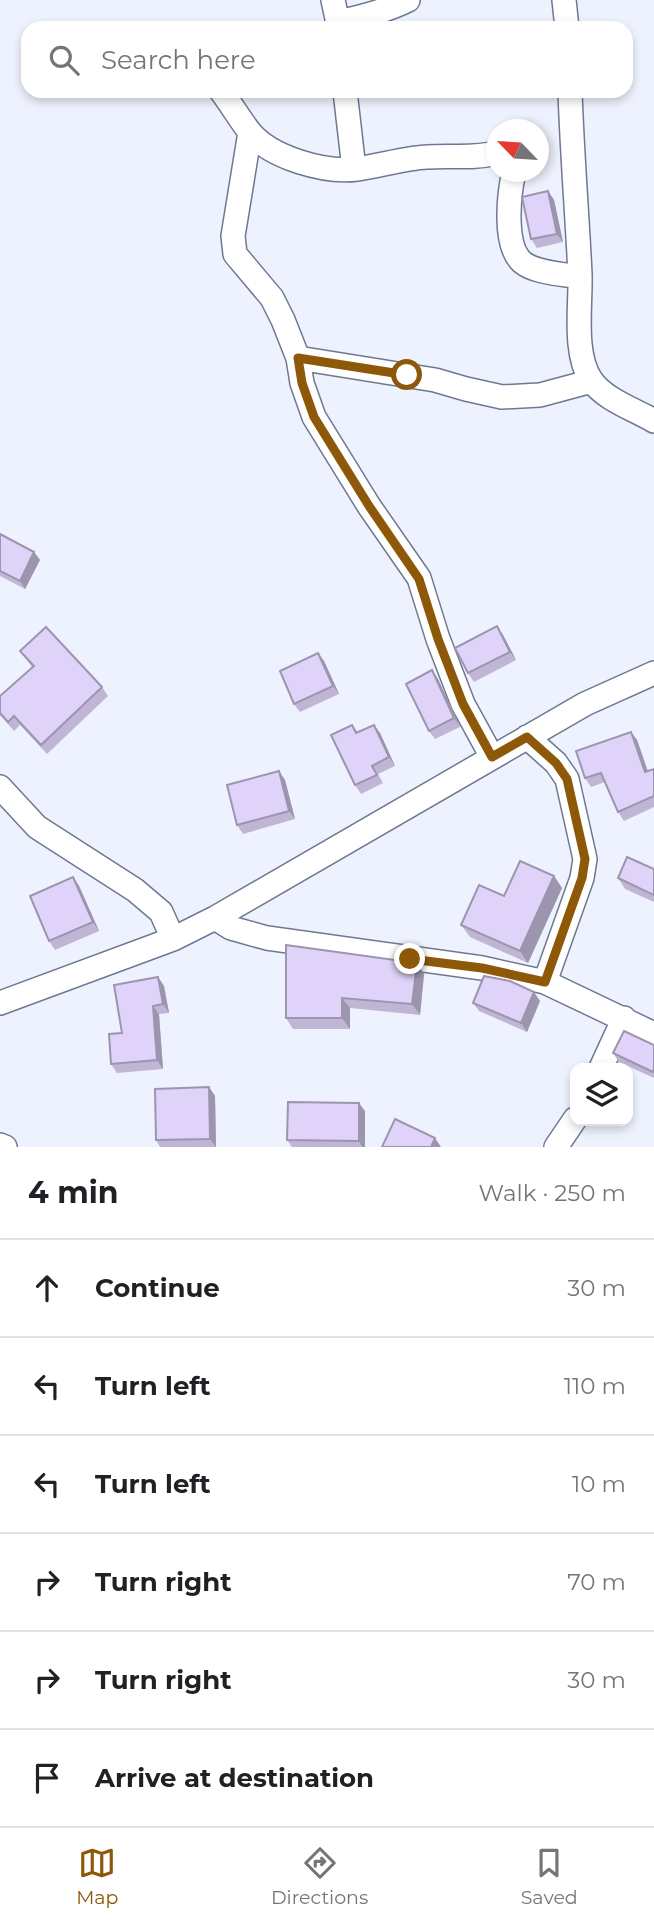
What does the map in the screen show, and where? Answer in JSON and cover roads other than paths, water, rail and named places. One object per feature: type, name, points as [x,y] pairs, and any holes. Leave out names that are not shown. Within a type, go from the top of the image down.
[{"type":"street","points":[[336,17],[373,14],[408,0]]},
{"type":"street","points":[[564,0],[566,21]]},
{"type":"street","points":[[226,98],[250,132],[270,148],[289,159],[313,165],[354,169],[426,157],[486,155]]},
{"type":"street","points":[[346,98],[354,169]]},
{"type":"street","points":[[570,98],[584,363],[592,381],[611,397],[654,421]]},
{"type":"street","points":[[250,132],[232,245],[235,254],[272,298],[298,358],[302,383],[314,417],[369,506],[419,579],[463,704],[492,757]]},
{"type":"street","points":[[511,182],[509,191],[510,231],[516,254],[522,262],[531,267],[580,277]]},
{"type":"street","points":[[298,358],[435,380],[502,397],[540,395],[592,381]]},
{"type":"street","points":[[0,1003],[173,939],[215,918],[585,704],[654,673]]},
{"type":"street","points":[[527,737],[556,763],[567,779],[585,859],[582,878],[545,982]]},
{"type":"street","points":[[0,787],[37,827],[135,890],[161,912],[173,939]]},
{"type":"street","points":[[215,918],[231,928],[267,937],[482,968],[545,982],[654,1034]]},
{"type":"street","points":[[603,1063],[624,1018]]},
{"type":"street","points":[[556,1147],[570,1126]]},
{"type":"street","points":[[0,1145],[5,1147]]}]
